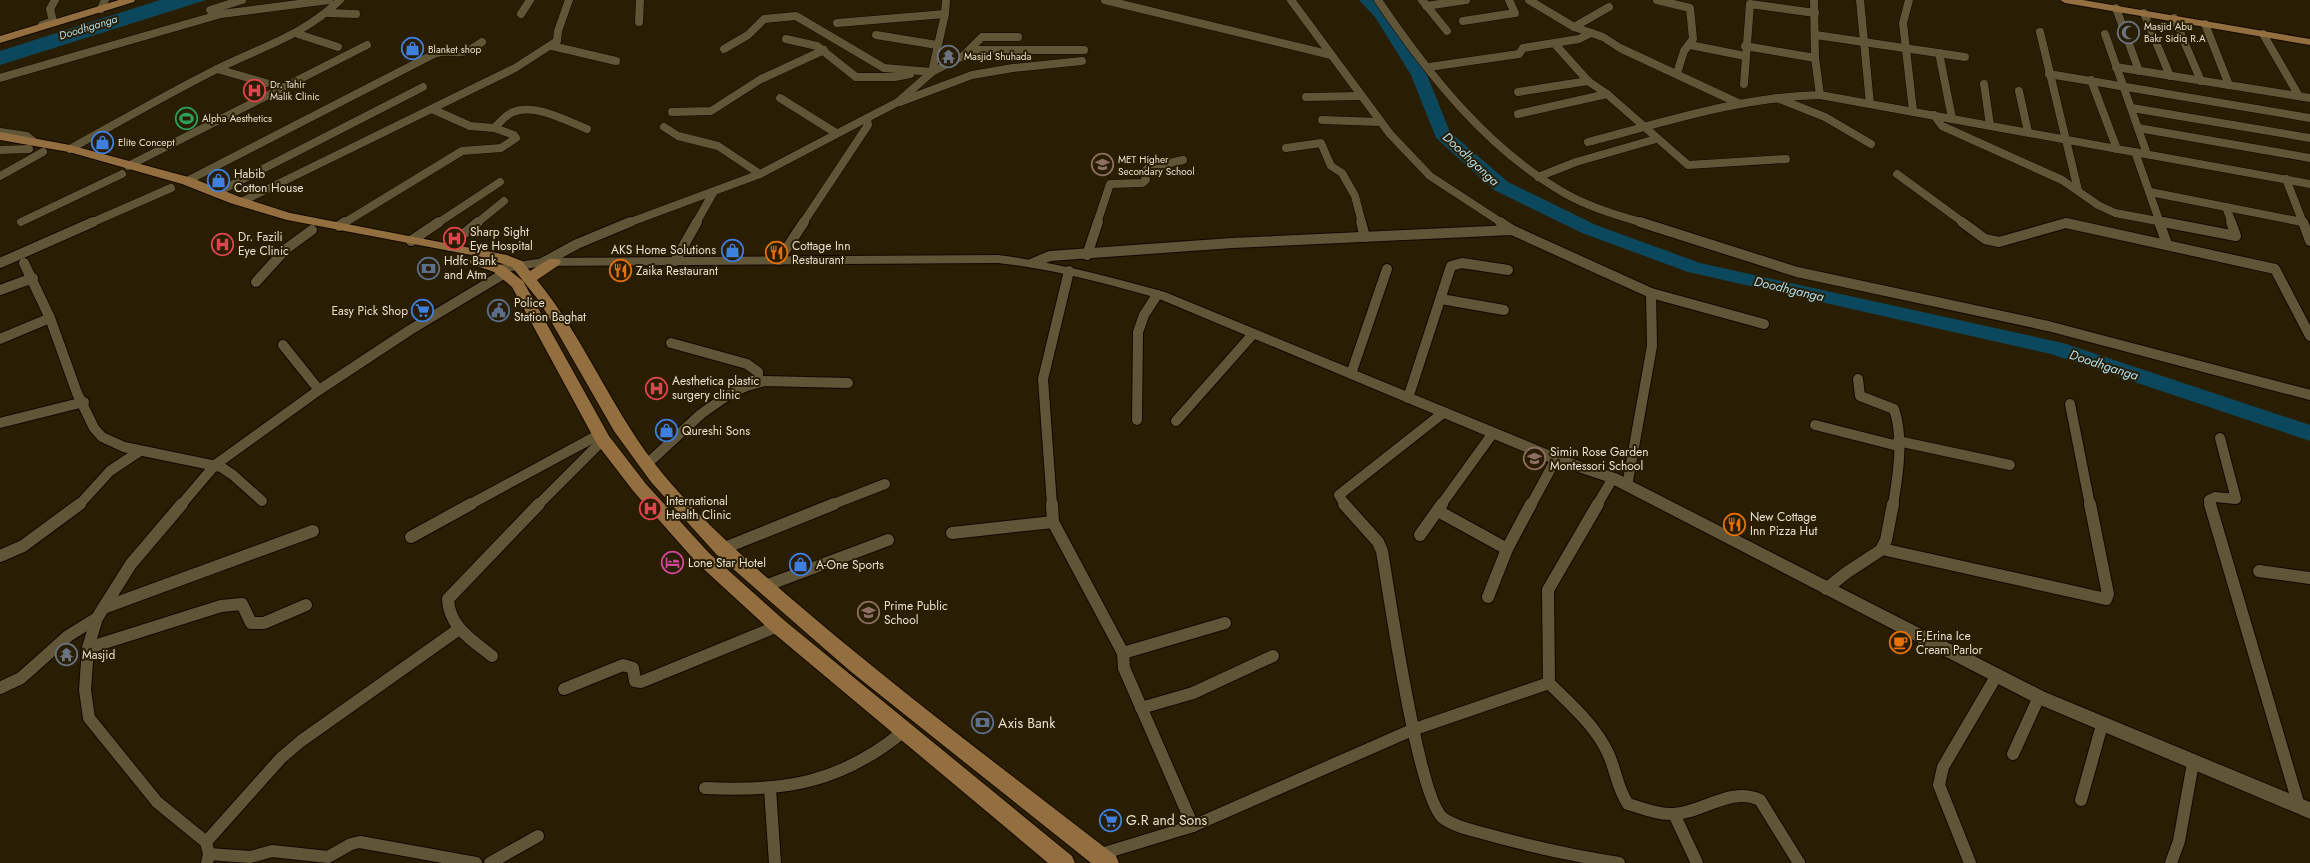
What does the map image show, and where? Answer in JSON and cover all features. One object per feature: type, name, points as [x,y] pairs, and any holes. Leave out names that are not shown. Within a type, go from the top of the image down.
[{"type":"main road","points":[[0,40],[103,4],[130,0]]},
{"type":"main road","points":[[2065,0],[2080,1],[2310,42]]},
{"type":"main road","points":[[0,136],[30,145],[43,152],[125,170],[187,181],[241,202],[287,216],[411,241],[448,246],[502,258],[507,269],[518,284],[602,437],[640,488],[703,558],[778,626],[1064,863]]},
{"type":"main road","points":[[0,143],[70,149],[171,188],[312,230],[481,261],[530,278],[546,300],[620,427],[657,478],[722,549],[857,665],[1103,859]]},
{"type":"main road","points":[[507,269],[549,262],[998,259],[1033,262],[1112,281],[1157,295],[1556,459],[1613,478],[1704,523],[1826,589],[2039,697],[2193,763],[2305,808]]},
{"type":"main road","points":[[530,278],[549,262]]},
{"type":"street","points":[[0,37],[51,22],[50,8],[55,0]]},
{"type":"street","points":[[0,74],[138,34],[242,0]]},
{"type":"street","points":[[0,78],[221,14],[328,0]]},
{"type":"street","points":[[70,149],[217,69],[261,48],[298,34],[318,22],[340,0]]},
{"type":"street","points":[[521,14],[530,0]]},
{"type":"street","points":[[241,202],[515,68],[552,46],[557,41],[558,31],[569,0]]},
{"type":"street","points":[[639,22],[640,0]]},
{"type":"street","points":[[932,72],[945,14],[946,0]]},
{"type":"street","points":[[1105,0],[1331,55]]},
{"type":"street","points":[[1290,0],[1380,122],[1430,176],[1512,230],[1651,293],[1764,324]]},
{"type":"street","points":[[1378,0],[1403,37],[1467,114],[1512,157],[1538,177],[1568,195],[1617,215],[1797,272],[2048,326],[2310,395]]},
{"type":"street","points":[[1422,0],[1447,31]]},
{"type":"street","points":[[1426,6],[1466,0]]},
{"type":"street","points":[[1463,21],[1512,15],[1516,12],[1509,0]]},
{"type":"street","points":[[1657,0],[1690,8],[1693,39],[1684,51],[1678,73]]},
{"type":"street","points":[[1814,0],[1816,58],[1820,95]]},
{"type":"street","points":[[1860,0],[1870,104]]},
{"type":"street","points":[[1909,0],[1903,23],[1913,111]]},
{"type":"street","points":[[1533,1],[1574,27],[1591,33],[1678,73],[1738,103]]},
{"type":"street","points":[[1744,84],[1745,46],[1749,5],[1751,3],[1815,13]]},
{"type":"street","points":[[1574,27],[1609,7]]},
{"type":"street","points":[[2116,8],[2139,71]]},
{"type":"street","points":[[328,13],[356,14]]},
{"type":"street","points":[[2144,13],[2170,76]]},
{"type":"street","points":[[837,23],[945,14]]},
{"type":"street","points":[[724,49],[737,39],[748,35],[757,24],[764,19],[796,16],[871,62],[884,68],[916,72],[932,72]]},
{"type":"street","points":[[2174,18],[2201,81]]},
{"type":"street","points":[[2205,24],[2229,85]]},
{"type":"street","points":[[2040,32],[2049,74],[2068,140],[2078,190]]},
{"type":"street","points":[[1429,68],[1518,54],[1523,48],[1582,38],[1591,33]]},
{"type":"street","points":[[298,34],[338,47]]},
{"type":"street","points":[[2105,34],[2147,154]]},
{"type":"street","points":[[2264,34],[2299,96]]},
{"type":"street","points":[[876,35],[937,45]]},
{"type":"street","points":[[1816,35],[1965,57]]},
{"type":"street","points":[[898,102],[932,72],[970,50],[982,37],[1018,37]]},
{"type":"street","points":[[786,40],[813,44],[824,50],[856,77],[895,77],[916,72]]},
{"type":"street","points":[[187,181],[436,53],[443,51],[465,54],[482,42]]},
{"type":"street","points":[[1554,43],[1588,81],[1607,94],[1656,140],[1680,160],[1692,166],[1786,159]]},
{"type":"street","points":[[1690,45],[1745,56]]},
{"type":"street","points":[[21,222],[367,46]]},
{"type":"street","points":[[552,46],[616,61]]},
{"type":"street","points":[[1745,46],[1816,58]]},
{"type":"street","points":[[672,112],[711,110],[736,97],[761,80],[824,50]]},
{"type":"street","points":[[970,50],[1084,50]]},
{"type":"street","points":[[1050,50],[1050,64]]},
{"type":"street","points":[[1939,53],[1952,118]]},
{"type":"street","points":[[549,262],[577,244],[660,210],[713,193],[760,174],[898,102],[917,97],[952,82],[971,76],[1082,60]]},
{"type":"street","points":[[2116,67],[2310,98]]},
{"type":"street","points":[[217,69],[266,83]]},
{"type":"street","points":[[2049,74],[2122,85],[2310,118]]},
{"type":"street","points":[[2091,80],[2117,149]]},
{"type":"street","points":[[1518,92],[1588,81]]},
{"type":"street","points":[[1984,84],[1990,125]]},
{"type":"street","points":[[216,193],[423,87]]},
{"type":"street","points":[[2019,91],[2028,132]]},
{"type":"street","points":[[1518,114],[1607,94]]},
{"type":"street","points":[[1588,142],[1644,129],[1738,103],[1800,94],[1820,95],[2310,184]]},
{"type":"street","points":[[1306,97],[1361,96]]},
{"type":"street","points":[[1775,97],[1825,117],[1871,144]]},
{"type":"street","points":[[780,98],[836,133]]},
{"type":"street","points":[[2132,108],[2310,138]]},
{"type":"street","points":[[339,226],[462,151],[477,148],[496,150],[516,138],[514,135],[494,128],[470,126],[432,109]]},
{"type":"street","points":[[494,128],[512,112],[524,109],[562,119],[587,129]]},
{"type":"street","points":[[1934,115],[1942,126],[2042,171],[2078,190],[2110,211],[2159,222],[2236,236],[2226,207]]},
{"type":"street","points":[[779,260],[868,125],[868,118]]},
{"type":"street","points":[[1322,120],[1380,122]]},
{"type":"street","points":[[664,127],[678,136],[718,146],[760,174]]},
{"type":"street","points":[[2138,128],[2310,158]]},
{"type":"street","points":[[0,132],[27,136],[30,145],[0,150]]},
{"type":"street","points":[[1538,177],[1576,162],[1656,140]]},
{"type":"street","points":[[1286,148],[1321,143],[1331,166],[1342,173],[1355,196],[1365,237]]},
{"type":"street","points":[[0,176],[43,152]]},
{"type":"street","points":[[2135,152],[2168,244]]},
{"type":"street","points":[[1087,255],[1110,184],[1115,182],[1141,184],[1146,180],[1144,172],[1148,168],[1183,160]]},
{"type":"street","points":[[1897,174],[1985,239],[1992,241],[2006,241],[2066,223],[2168,244],[2275,269],[2310,336]]},
{"type":"street","points":[[2286,179],[2310,241]]},
{"type":"street","points":[[411,241],[500,182]]},
{"type":"street","points":[[0,263],[171,188]]},
{"type":"street","points":[[2150,192],[2302,222]]},
{"type":"street","points":[[675,261],[713,193]]},
{"type":"street","points":[[448,246],[504,201]]},
{"type":"street","points":[[256,282],[286,249],[312,230]]},
{"type":"street","points":[[1033,262],[1045,256],[1087,255],[1232,243],[1512,230]]},
{"type":"street","points":[[24,263],[33,278],[50,318],[77,393],[84,402],[89,418],[101,437],[140,451],[216,465],[239,480],[262,501]]},
{"type":"street","points":[[1408,398],[1449,272],[1454,264],[1462,263],[1508,270]]},
{"type":"street","points":[[476,863],[360,842],[351,844],[328,857],[272,851],[250,857],[207,853],[157,802],[89,718],[85,690],[88,648],[100,613],[132,564],[216,465],[319,390],[410,330],[507,269]]},
{"type":"street","points":[[1351,374],[1387,269]]},
{"type":"street","points":[[1069,271],[1043,379],[1053,522],[1123,653],[1124,668],[1193,826]]},
{"type":"street","points":[[0,290],[33,278]]},
{"type":"street","points":[[1627,486],[1652,346],[1651,293]]},
{"type":"street","points":[[1137,420],[1138,332],[1144,315],[1157,295]]},
{"type":"street","points":[[1441,299],[1504,310]]},
{"type":"street","points":[[0,339],[50,318]]},
{"type":"street","points":[[1176,421],[1253,334]]},
{"type":"street","points":[[671,343],[747,364],[758,372],[758,382]]},
{"type":"street","points":[[283,345],[319,390]]},
{"type":"street","points":[[1826,589],[1838,578],[1882,549],[1891,522],[1898,443],[1896,412],[1894,409],[1860,396],[1858,379]]},
{"type":"street","points":[[647,464],[705,411],[735,391],[758,382],[848,383]]},
{"type":"street","points":[[0,423],[84,402]]},
{"type":"street","points":[[1882,549],[2095,598],[2106,599],[2108,594],[2070,404]]},
{"type":"street","points":[[1443,413],[1339,495],[1342,502],[1378,542],[1382,551],[1412,730],[1433,799],[1444,819],[1471,830],[1592,859],[1619,863]]},
{"type":"street","points":[[1816,425],[2010,466]]},
{"type":"street","points":[[1420,535],[1494,434]]},
{"type":"street","points":[[411,537],[602,437]]},
{"type":"street","points":[[492,656],[459,629],[449,608],[448,598],[602,437]]},
{"type":"street","points":[[2220,438],[2236,499],[2215,497],[2209,500],[2305,808]]},
{"type":"street","points":[[0,556],[23,546],[44,532],[85,500],[110,471],[140,451]]},
{"type":"street","points":[[1488,597],[1507,549],[1556,459]]},
{"type":"street","points":[[1613,478],[1548,590],[1550,683],[1601,740],[1608,753],[1622,794],[1628,804],[1674,814],[1738,796],[1755,796],[1760,800],[1799,863]]},
{"type":"street","points":[[722,549],[884,484]]},
{"type":"street","points":[[1438,511],[1507,549]]},
{"type":"street","points":[[952,533],[1053,522]]},
{"type":"street","points":[[0,688],[15,684],[27,676],[43,658],[68,636],[100,613],[313,532]]},
{"type":"street","points":[[765,586],[888,540]]},
{"type":"street","points":[[2259,571],[2310,578]]},
{"type":"street","points":[[88,648],[222,606],[242,604],[245,607],[251,623],[257,624],[264,623],[306,605]]},
{"type":"street","points":[[1123,653],[1225,623]]},
{"type":"street","points":[[564,689],[623,665],[633,668],[635,681],[637,683],[778,626]]},
{"type":"street","points":[[207,853],[281,758],[301,741],[459,629]]},
{"type":"street","points":[[1142,708],[1193,693],[1273,656]]},
{"type":"street","points":[[1970,863],[1940,785],[1943,767],[1997,675]]},
{"type":"street","points":[[1103,859],[1193,826],[1412,730],[1550,683]]},
{"type":"street","points":[[2013,754],[2039,697]]},
{"type":"street","points":[[2080,800],[2102,725]]},
{"type":"street","points":[[705,788],[770,789],[800,784],[828,775],[862,760],[892,743],[904,731]]},
{"type":"street","points":[[2171,863],[2179,841],[2193,763]]},
{"type":"street","points":[[770,789],[775,863]]},
{"type":"street","points":[[1674,814],[1697,863]]},
{"type":"street","points":[[490,863],[538,836]]},
{"type":"water","points":[[160,0],[206,0],[0,65],[0,51]]},
{"type":"waterway","name":"Doodhganga","points":[[1367,0],[1381,14],[1419,75],[1442,134],[1501,186],[1589,229],[1695,268],[2055,348],[2310,433]]},
{"type":"place","name":"Masjid Abu Bakr Sidiq R.A","points":[[2129,32]]},
{"type":"place","name":"Blanket shop","points":[[412,49]]},
{"type":"place","name":"Masjid Shuhada","points":[[948,56]]},
{"type":"place","name":"Dr. Tahir Malik Clinic","points":[[255,90]]},
{"type":"place","name":"Alpha Aesthetics","points":[[186,118]]},
{"type":"place","name":"Elite Concept","points":[[102,142]]},
{"type":"place","name":"MET Higher Secondary School","points":[[1102,165]]},
{"type":"place","name":"Habib Cotton House","points":[[219,181]]},
{"type":"place","name":"Sharp Sight Eye Hospital","points":[[455,239]]},
{"type":"place","name":"Dr. Fazili Eye Clinic","points":[[222,244]]},
{"type":"place","name":"AKS Home Solutions","points":[[732,250]]},
{"type":"place","name":"Cottage Inn Restaurant","points":[[776,253]]},
{"type":"place","name":"Hdfc Bank and Atm","points":[[429,268]]},
{"type":"place","name":"Zaika Restaurant","points":[[620,271]]},
{"type":"place","name":"Police Station Baghat","points":[[499,310]]},
{"type":"place","name":"Easy Pick Shop","points":[[423,311]]},
{"type":"place","name":"Aesthetica plastic surgery clinic","points":[[656,388]]},
{"type":"place","name":"Qureshi Sons","points":[[666,431]]},
{"type":"place","name":"Simin Rose Garden Montessori School","points":[[1534,459]]},
{"type":"place","name":"International Health Clinic","points":[[650,508]]},
{"type":"place","name":"New Cottage Inn Pizza Hut","points":[[1734,524]]},
{"type":"place","name":"Lone Star Hotel","points":[[673,563]]},
{"type":"place","name":"A-One Sports","points":[[800,565]]},
{"type":"place","name":"Prime Public School","points":[[868,613]]},
{"type":"place","name":"E,Erina Ice Cream Parlor","points":[[1901,643]]},
{"type":"place","name":"Masjid","points":[[66,655]]},
{"type":"place","name":"Axis Bank","points":[[982,723]]},
{"type":"place","name":"G.R and Sons","points":[[1110,820]]}]
